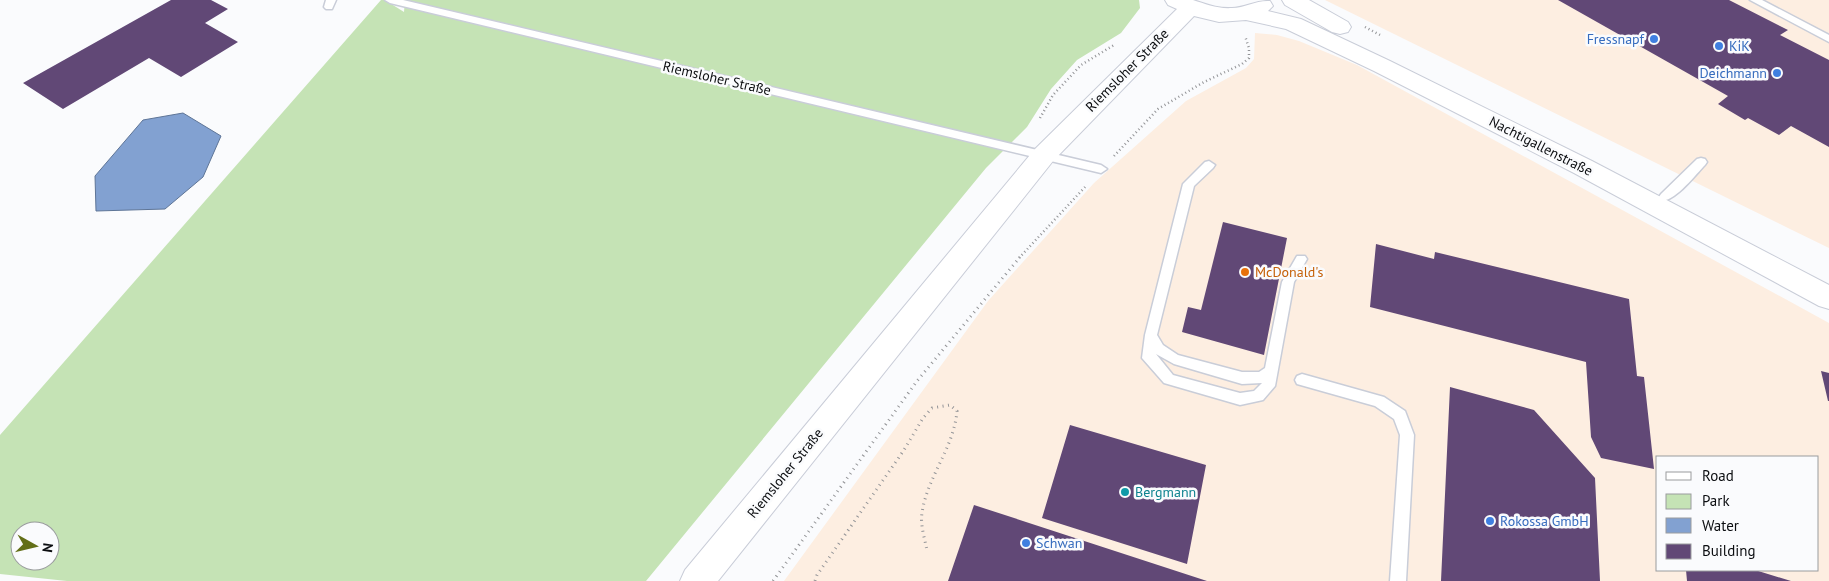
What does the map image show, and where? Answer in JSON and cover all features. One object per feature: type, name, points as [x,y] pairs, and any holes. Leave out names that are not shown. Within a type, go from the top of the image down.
[{"type":"main road","points":[[1183,4],[1244,21],[1269,0]]},
{"type":"main road","name":"Nachtigallenstraße","points":[[1293,0],[1307,10],[1829,282]]},
{"type":"main road","name":"Riemsloher Straße","points":[[697,581],[1044,155],[1183,4]]},
{"type":"main road","name":"Nachtigallenstraße","points":[[1244,21],[1293,24],[1382,66],[1583,167],[1829,298]]},
{"type":"lane","name":"Riemsloher Straße","points":[[390,0],[1102,169]]},
{"type":"lane","points":[[1755,0],[1829,39]]},
{"type":"lane","points":[[1665,197],[1701,162]]},
{"type":"lane","points":[[1209,165],[1189,184],[1151,334],[1149,358],[1169,378],[1240,399],[1258,396],[1268,386],[1288,282],[1301,259]]},
{"type":"lane","points":[[1151,334],[1158,349],[1174,359],[1242,378],[1261,377],[1272,370]]},
{"type":"lane","points":[[1302,380],[1378,401],[1400,414],[1407,435],[1398,581]]},
{"type":"path","points":[[773,581],[917,381],[1019,258],[1158,109],[1204,82],[1242,64],[1249,58],[1244,21]]},
{"type":"path","points":[[1017,149],[1034,129],[1053,95],[1082,65],[1120,42]]},
{"type":"path","points":[[815,581],[817,575],[904,450],[923,418],[932,408],[950,405],[957,411],[958,422],[934,477],[922,514],[928,551]]},
{"type":"shaded area","points":[[1325,0],[1829,0],[1829,248],[1790,229]]},
{"type":"shaded area","points":[[1255,33],[1277,35],[1299,41],[1357,65],[1829,323],[1829,581],[784,581],[988,301],[1094,183],[1186,101],[1246,68],[1254,59]]},
{"type":"green space","points":[[381,0],[385,0],[404,12],[405,0],[1139,0],[1140,8],[1121,33],[1077,60],[1051,89],[1027,127],[986,168],[646,581],[67,581],[0,574],[0,435]]},
{"type":"water","points":[[183,113],[221,136],[203,177],[165,209],[96,211],[95,176],[143,120]]},
{"type":"building","points":[[171,0],[211,0],[228,9],[205,23],[238,42],[181,77],[149,58],[63,109],[23,83]]},
{"type":"building","points":[[1558,0],[1729,0],[1788,30],[1780,35],[1829,60],[1829,147],[1791,126],[1779,135],[1748,118],[1745,120],[1718,104],[1728,96]]},
{"type":"building","name":"McDonald's","points":[[1223,222],[1287,238],[1264,355],[1182,332],[1188,307],[1201,310]]},
{"type":"building","points":[[1376,244],[1434,259],[1435,252],[1629,299],[1637,376],[1644,377],[1654,469],[1601,458],[1591,437],[1586,362],[1370,307]]},
{"type":"building","points":[[1821,371],[1829,373],[1829,401],[1828,401]]},
{"type":"building","name":"Rokossa GmbH","points":[[1450,387],[1534,410],[1595,478],[1600,581],[1441,581]]},
{"type":"building","name":"Bergmann","points":[[1070,425],[1206,465],[1187,564],[1042,518]]},
{"type":"building","name":"Schwan","points":[[974,505],[1207,581],[948,581]]},
{"type":"building","points":[[1686,571],[1758,571],[1791,581],[1687,581]]},
{"type":"place","name":"Fressnapf","points":[[1654,39]]},
{"type":"place","name":"KiK","points":[[1719,46]]},
{"type":"place","name":"Deichmann","points":[[1777,73]]},
{"type":"place","name":"McDonald's","points":[[1245,272]]},
{"type":"place","name":"Bergmann","points":[[1125,492]]},
{"type":"place","name":"Rokossa GmbH","points":[[1490,521]]},
{"type":"place","name":"Schwan","points":[[1026,543]]}]
